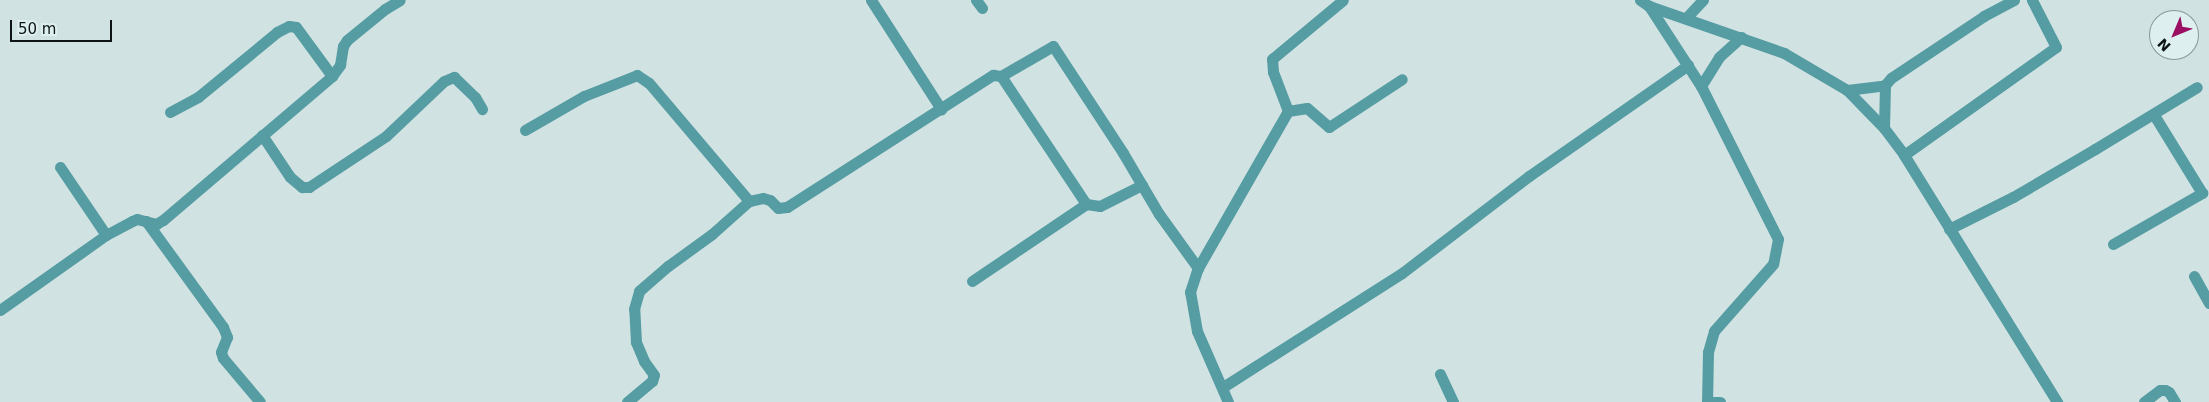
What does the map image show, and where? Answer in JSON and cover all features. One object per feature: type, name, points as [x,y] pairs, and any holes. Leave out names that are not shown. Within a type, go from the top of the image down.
[{"type":"street","points":[[0,310],[106,235],[136,219],[156,224],[163,220],[332,76],[340,65],[343,46],[347,40],[385,9],[400,0]]},
{"type":"street","points":[[871,0],[941,109]]},
{"type":"street","points":[[1288,111],[1273,72],[1272,59],[1326,5],[1343,0]]},
{"type":"street","points":[[1686,18],[1703,0]]},
{"type":"street","points":[[1847,90],[1885,85],[1892,78],[1984,16],[2014,0]]},
{"type":"street","points":[[1904,155],[2056,47],[2032,0]]},
{"type":"street","points":[[1645,3],[1784,52],[1847,90],[1884,128],[1904,155],[2057,402]]},
{"type":"street","points":[[1645,3],[1701,86],[1778,239],[1773,264],[1714,331],[1708,352],[1707,402],[1720,402]]},
{"type":"street","points":[[170,112],[198,97],[277,32],[290,26],[296,27],[332,76]]},
{"type":"street","points":[[1701,86],[1719,57],[1741,37]]},
{"type":"street","points":[[627,402],[652,381],[654,375],[644,361],[636,342],[634,308],[639,291],[749,201],[763,198],[770,200],[778,208],[787,207],[993,75],[1001,76],[1053,46],[1124,153],[1159,214],[1198,268]]},
{"type":"street","points":[[1223,387],[1402,273],[1529,176],[1688,65]]},
{"type":"street","points":[[525,130],[584,96],[637,75],[648,83],[749,201]]},
{"type":"street","points":[[1001,76],[1086,204]]},
{"type":"street","points":[[262,135],[290,176],[302,187],[309,187],[386,136],[444,81],[454,77],[475,97],[482,109]]},
{"type":"street","points":[[1288,111],[1307,108],[1329,127],[1402,79]]},
{"type":"street","points":[[1884,128],[1885,85]]},
{"type":"street","points":[[1949,229],[2013,197],[2154,115],[2197,87]]},
{"type":"street","points":[[1228,402],[1197,331],[1190,292],[1198,268],[1288,111]]},
{"type":"street","points":[[2113,244],[2202,193],[2154,115]]},
{"type":"street","points":[[60,167],[106,235]]},
{"type":"street","points":[[972,281],[1086,204],[1100,206],[1142,185]]},
{"type":"street","points":[[146,221],[223,327],[227,337],[221,352],[260,402]]},
{"type":"street","points":[[2194,276],[2209,303]]},
{"type":"street","points":[[1440,374],[1453,402]]},
{"type":"street","points":[[2144,402],[2160,390],[2165,390],[2175,402]]}]
